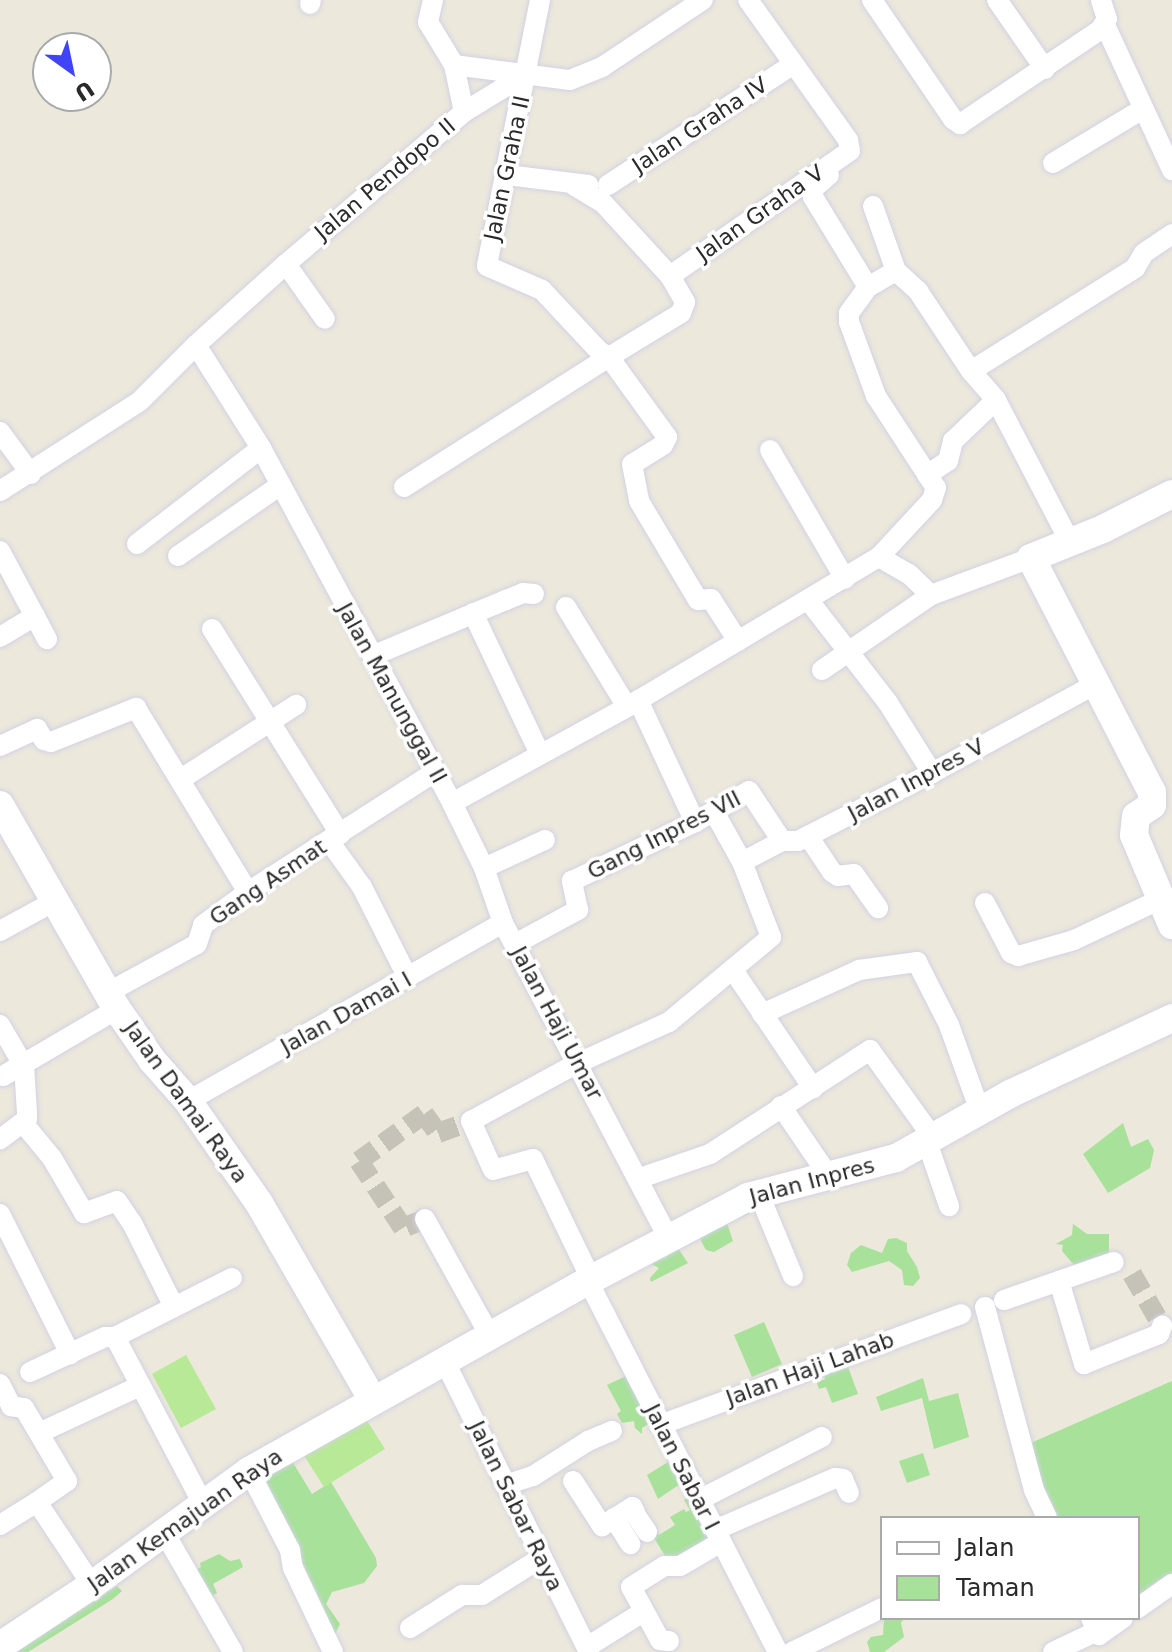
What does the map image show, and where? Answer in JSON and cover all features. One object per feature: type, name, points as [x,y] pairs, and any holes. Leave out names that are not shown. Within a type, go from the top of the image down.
[{"type":"street","points":[[433,0],[428,22],[454,65],[464,112]]},
{"type":"street","points":[[526,74],[540,0]]},
{"type":"street","points":[[454,65],[570,80],[584,76],[703,0]]},
{"type":"street","points":[[748,0],[848,140],[846,160],[812,193],[868,287]]},
{"type":"street","points":[[872,0],[953,119],[960,124],[1045,69],[1105,25]]},
{"type":"street","points":[[997,0],[1045,69]]},
{"type":"street","points":[[1101,0],[1107,10],[1105,25],[1172,170]]},
{"type":"street","name":"Jalan Graha IV","points":[[605,194],[792,65]]},
{"type":"street","name":"Jalan Pendopo II","points":[[196,345],[464,112],[526,74]]},
{"type":"street","name":"Jalan Graha II","points":[[526,74],[487,266],[542,290],[599,351],[609,357]]},
{"type":"street","points":[[1053,163],[1143,109]]},
{"type":"street","name":"Jalan Graha V","points":[[670,276],[848,153]]},
{"type":"street","points":[[404,487],[681,313],[685,302],[670,276],[605,194],[507,175]]},
{"type":"street","points":[[873,206],[896,271],[918,291],[971,371],[996,400],[1070,542]]},
{"type":"street","points":[[971,371],[1135,268],[1144,253],[1172,234]]},
{"type":"street","points":[[286,264],[325,319]]},
{"type":"street","points":[[896,271],[868,287],[849,313],[849,322],[876,396],[927,475],[948,461],[953,441],[996,400]]},
{"type":"street","points":[[0,491],[31,474],[140,401],[196,345]]},
{"type":"street","name":"Jalan Manunggal II","points":[[196,345],[261,448],[452,803],[633,703],[879,557],[932,500],[936,488],[927,475]]},
{"type":"street","points":[[609,357],[667,437],[666,443],[632,464],[639,501],[698,600],[711,599],[738,641]]},
{"type":"street","points":[[0,432],[31,474]]},
{"type":"street","points":[[137,544],[261,448]]},
{"type":"street","points":[[770,450],[845,579]]},
{"type":"street","points":[[178,556],[279,486]]},
{"type":"street","points":[[822,670],[931,595],[1070,542],[1172,494]]},
{"type":"street","points":[[0,551],[47,639]]},
{"type":"street","points":[[879,557],[909,574],[931,595]]},
{"type":"street","points":[[985,903],[1011,953],[1018,956],[1168,913],[1134,835],[1136,816],[1163,799],[1096,684],[1031,558]]},
{"type":"street","points":[[372,656],[523,593],[534,594]]},
{"type":"street","points":[[809,601],[850,650],[932,773]]},
{"type":"street","points":[[566,607],[633,703],[695,822]]},
{"type":"street","points":[[473,613],[540,754]]},
{"type":"street","points":[[0,637],[35,616]]},
{"type":"street","points":[[212,629],[271,721],[408,978]]},
{"type":"street","name":"Jalan Inpres V","points":[[742,862],[782,841],[798,841],[808,836],[1096,684]]},
{"type":"street","points":[[181,779],[296,705]]},
{"type":"street","points":[[0,746],[37,729],[44,740],[51,742],[134,707],[248,892]]},
{"type":"street","name":"Gang Asmat","points":[[3,1076],[24,1066],[112,1001],[197,944],[203,925],[248,892],[435,772]]},
{"type":"street","name":"Gang Inpres VII","points":[[515,944],[578,910],[572,881],[695,822],[749,791],[755,795],[782,841]]},
{"type":"street","name":"Jalan Haji Umar","points":[[452,803],[484,868],[503,923],[640,1178],[669,1239]]},
{"type":"street","name":"Jalan Damai Raya","points":[[0,805],[112,1001],[152,1060],[188,1101],[259,1203],[372,1399]]},
{"type":"street","points":[[578,1063],[669,1022],[772,935],[742,862],[714,812]]},
{"type":"street","points":[[808,836],[832,872],[838,876],[854,874],[878,908]]},
{"type":"street","points":[[484,868],[545,840]]},
{"type":"street","points":[[0,931],[55,901]]},
{"type":"street","name":"Jalan Damai I","points":[[188,1101],[503,923]]},
{"type":"street","points":[[762,1014],[859,970],[917,962],[949,1025],[980,1111]]},
{"type":"street","points":[[733,970],[813,1088]]},
{"type":"street","name":"Jalan Inpres","points":[[372,1399],[733,1204],[759,1194],[830,1178],[896,1158],[980,1111],[1172,1018]]},
{"type":"street","points":[[0,1025],[24,1066],[27,1113],[23,1123],[0,1139]]},
{"type":"street","points":[[640,1178],[710,1154],[873,1050],[930,1140],[949,1206]]},
{"type":"street","name":"Jalan Sabar I","points":[[578,1063],[471,1121],[493,1170],[533,1159],[660,1425],[778,1652]]},
{"type":"street","points":[[781,1106],[830,1178]]},
{"type":"street","points":[[23,1123],[52,1158],[84,1213],[117,1201],[132,1223],[174,1307]]},
{"type":"street","points":[[759,1194],[793,1276]]},
{"type":"street","points":[[0,1214],[70,1354]]},
{"type":"street","points":[[425,1219],[490,1336]]},
{"type":"street","points":[[1046,1516],[1034,1490],[994,1304],[1114,1262]]},
{"type":"street","points":[[30,1372],[110,1336],[115,1337],[232,1278]]},
{"type":"street","points":[[1059,1281],[1084,1364],[1160,1331]]},
{"type":"street","name":"Jalan Haji Lahab","points":[[660,1425],[961,1314]]},
{"type":"street","points":[[115,1337],[203,1504]]},
{"type":"street","name":"Jalan Sabar Raya","points":[[444,1360],[588,1650]]},
{"type":"street","points":[[0,1384],[11,1406],[24,1408],[67,1483],[0,1525]]},
{"type":"street","points":[[39,1433],[140,1386]]},
{"type":"street","name":"Jalan Kemajuan Raya","points":[[0,1646],[92,1585],[249,1471],[372,1399]]},
{"type":"street","points":[[505,1485],[533,1476],[612,1431]]},
{"type":"street","points":[[699,1500],[822,1437]]},
{"type":"street","points":[[249,1471],[290,1550],[293,1568],[333,1652]]},
{"type":"street","points":[[669,1641],[660,1640],[631,1587],[664,1566],[680,1566],[718,1536],[835,1478],[843,1479],[849,1493]]},
{"type":"street","points":[[573,1481],[602,1526],[632,1507],[640,1520]]},
{"type":"street","points":[[37,1502],[92,1585]]},
{"type":"street","points":[[614,1518],[630,1544]]},
{"type":"street","points":[[164,1532],[233,1652]]},
{"type":"street","points":[[410,1628],[462,1595],[482,1595],[541,1558]]},
{"type":"street","points":[[1140,1607],[1172,1584]]},
{"type":"street","points":[[792,1652],[880,1609]]},
{"type":"street","points":[[588,1650],[643,1612]]},
{"type":"street","points":[[1053,1652],[1096,1628],[1118,1620]]},
{"type":"green space","points":[[1123,1123],[1131,1147],[1148,1139],[1154,1150],[1150,1168],[1108,1193],[1083,1154]]},
{"type":"green space","points":[[745,1207],[751,1213],[727,1223],[733,1241],[714,1252],[706,1250],[699,1237]]},
{"type":"green space","points":[[1073,1224],[1087,1234],[1109,1234],[1109,1255],[1074,1265],[1062,1251],[1063,1245],[1056,1244],[1072,1235]]},
{"type":"green space","points":[[896,1238],[907,1243],[907,1251],[917,1267],[920,1278],[913,1286],[904,1285],[902,1270],[889,1261],[852,1272],[847,1265],[851,1253],[861,1245],[882,1253],[888,1239]]},
{"type":"green space","points":[[675,1244],[688,1263],[651,1282],[650,1278],[659,1268],[651,1264],[660,1254],[665,1258],[668,1255],[664,1250]]},
{"type":"green space","points":[[764,1322],[782,1364],[752,1377],[734,1335]]},
{"type":"green space","points":[[861,1354],[864,1361],[848,1367],[858,1394],[832,1403],[826,1387],[819,1389],[817,1383],[825,1379],[822,1368]]},
{"type":"green space","points":[[186,1355],[216,1409],[181,1428],[152,1374]]},
{"type":"green space","points":[[626,1376],[650,1423],[642,1428],[642,1434],[635,1428],[634,1421],[622,1423],[617,1414],[621,1411],[607,1385]]},
{"type":"green space","points":[[923,1378],[929,1401],[958,1393],[969,1437],[934,1449],[922,1398],[881,1411],[876,1397]]},
{"type":"green space","points":[[1172,1381],[1172,1582],[1140,1605],[1140,1516],[1047,1516],[1024,1446]]},
{"type":"green space","points":[[364,1416],[385,1449],[324,1487],[303,1454]]},
{"type":"green space","points":[[923,1453],[930,1475],[907,1483],[899,1461]]},
{"type":"green space","points":[[292,1461],[312,1494],[331,1482],[376,1558],[377,1566],[364,1583],[332,1592],[326,1604],[340,1624],[335,1634],[264,1478]]},
{"type":"green space","points":[[668,1462],[680,1484],[658,1499],[647,1475]]},
{"type":"green space","points":[[688,1497],[713,1542],[670,1564],[654,1538],[652,1524],[659,1535],[675,1525],[670,1517],[684,1509],[686,1512],[690,1510],[684,1500]]},
{"type":"green space","points":[[219,1554],[230,1561],[240,1559],[243,1567],[213,1584],[217,1593],[206,1600],[192,1572],[201,1567],[200,1563]]},
{"type":"green space","points":[[117,1586],[122,1591],[113,1599],[28,1652],[13,1652]]},
{"type":"green space","points":[[884,1620],[903,1620],[904,1637],[884,1652],[870,1652],[867,1642],[871,1637],[883,1635]]},
{"type":"tunnel","points":[[425,1219],[403,1228],[359,1161],[424,1114],[438,1133],[471,1121]]},
{"type":"tunnel","points":[[1132,1274],[1162,1326]]}]
